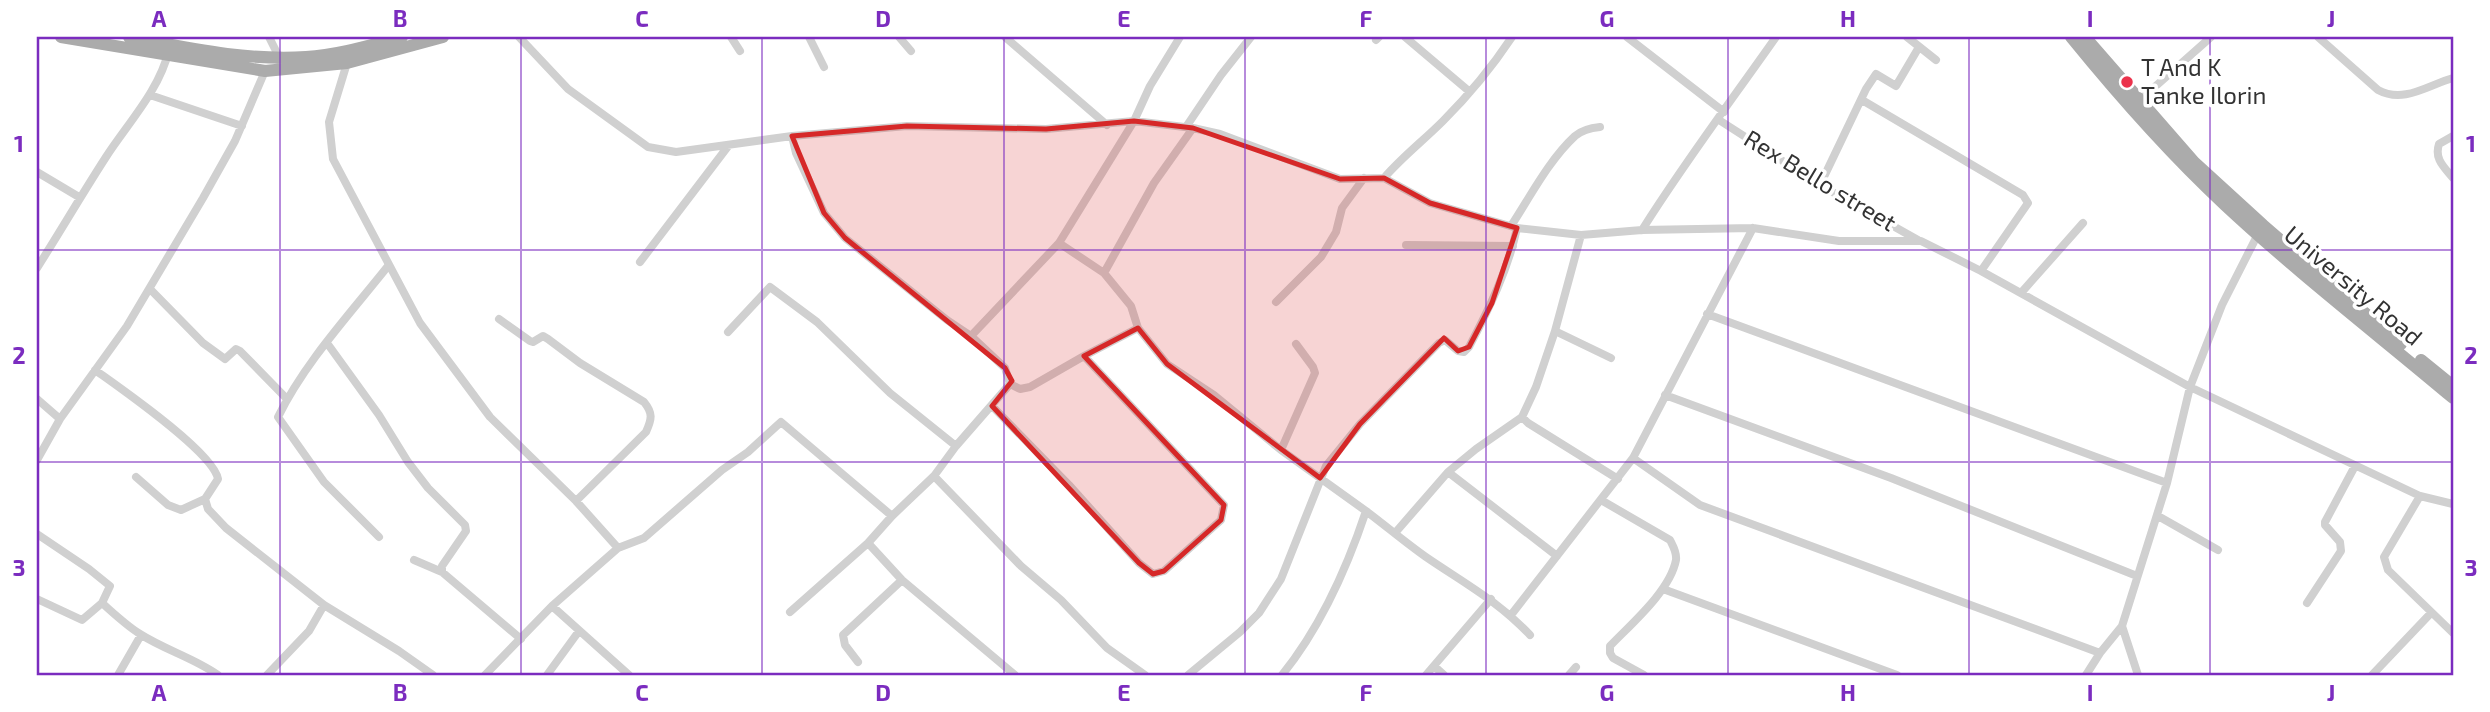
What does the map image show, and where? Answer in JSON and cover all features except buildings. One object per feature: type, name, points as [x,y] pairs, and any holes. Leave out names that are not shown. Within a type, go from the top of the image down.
[{"type":"main road","points":[[61,37],[255,58],[307,57],[341,52],[402,37]]},
{"type":"main road","points":[[129,37],[169,50],[265,71],[347,63],[443,37]]},
{"type":"main road","name":"University Road","points":[[2071,37],[2144,122],[2197,178],[2453,386]]},
{"type":"main road","name":"University Road","points":[[2085,37],[2194,162],[2260,230],[2453,398]]},
{"type":"street","points":[[269,37],[279,57]]},
{"type":"street","points":[[519,37],[568,89],[648,147],[676,152],[792,136],[907,126],[1046,129],[1134,121],[1190,127],[1220,134],[1340,179],[1384,178],[1430,203],[1514,227],[1581,235],[1642,230],[1753,228],[1839,241],[1921,242]]},
{"type":"street","points":[[731,37],[740,51]]},
{"type":"street","points":[[809,37],[824,67]]},
{"type":"street","points":[[899,37],[911,51]]},
{"type":"street","points":[[1005,37],[1107,125]]},
{"type":"street","points":[[971,336],[1059,243],[1134,121],[1150,86],[1180,37]]},
{"type":"street","points":[[1104,273],[1154,183],[1221,75],[1251,37]]},
{"type":"street","points":[[1405,37],[1470,92]]},
{"type":"street","points":[[1384,178],[1400,159],[1470,92],[1512,37]]},
{"type":"street","name":"Rex Bello street","points":[[1627,37],[1721,116],[1820,185],[2190,387],[2420,496],[2453,504]]},
{"type":"street","points":[[1642,230],[1678,172],[1721,116],[1775,37]]},
{"type":"street","points":[[1907,37],[1936,60]]},
{"type":"street","points":[[2140,100],[2211,37]]},
{"type":"street","points":[[2318,37],[2388,96],[2415,92],[2453,78]]},
{"type":"street","points":[[1820,185],[1876,74],[1896,86],[1919,47]]},
{"type":"street","points":[[37,266],[79,197],[132,117],[150,95],[169,50]]},
{"type":"street","points":[[347,63],[329,122],[333,159],[419,323],[490,417],[576,501],[618,548]]},
{"type":"street","points":[[37,460],[60,419],[127,327],[204,198],[242,126],[265,71]]},
{"type":"street","points":[[150,95],[242,126]]},
{"type":"street","points":[[1862,100],[2023,195],[2028,203],[1981,271]]},
{"type":"street","points":[[1188,675],[1241,632],[1259,613],[1281,579],[1326,466],[1360,424],[1439,343],[1444,340],[1458,351],[1464,352],[1469,347],[1492,303],[1513,246],[1514,227],[1557,158],[1576,135],[1589,128],[1600,127]]},
{"type":"street","points":[[792,136],[796,153],[824,213],[845,238],[947,320],[971,336],[1005,368],[1010,384],[1020,389],[1030,387],[1138,328]]},
{"type":"street","points":[[2453,136],[2439,144],[2436,151],[2437,158],[2453,178]]},
{"type":"street","points":[[640,262],[729,145]]},
{"type":"street","points":[[37,172],[79,197]]},
{"type":"street","points":[[1276,302],[1321,257],[1336,232],[1342,208],[1364,178]]},
{"type":"street","points":[[2021,293],[2082,223]]},
{"type":"street","points":[[1511,615],[1633,458],[1753,228]]},
{"type":"street","points":[[2086,675],[2122,626],[2158,516],[2190,387],[2222,305],[2260,230]]},
{"type":"street","points":[[1395,533],[1448,472],[1522,417],[1536,387],[1555,331],[1581,235]]},
{"type":"street","points":[[1059,243],[1104,273],[1131,306],[1138,328],[1167,364],[1213,395],[1281,450],[1425,557],[1491,599],[1530,635]]},
{"type":"street","points":[[1406,245],[1513,246]]},
{"type":"street","points":[[379,537],[324,482],[278,417],[287,398],[327,343],[388,266]]},
{"type":"street","points":[[728,332],[770,287],[817,322],[890,393],[956,446]]},
{"type":"street","points":[[150,289],[203,343],[225,359],[236,349],[240,351],[287,398]]},
{"type":"street","points":[[1707,314],[2167,483]]},
{"type":"street","points":[[499,319],[530,341],[543,336],[548,339],[580,363],[644,402],[651,411],[652,421],[646,432],[576,501]]},
{"type":"street","points":[[1555,331],[1611,358]]},
{"type":"street","points":[[327,343],[379,415],[408,462],[428,488],[466,525],[466,531],[442,566],[442,572]]},
{"type":"street","points":[[1281,450],[1315,373],[1296,344]]},
{"type":"street","points":[[992,406],[1069,485],[1139,563],[1153,574],[1164,571],[1221,520],[1224,505],[1084,356]]},
{"type":"street","points":[[95,370],[196,449],[217,472],[218,479],[205,499],[189,508],[176,509],[136,477]]},
{"type":"street","points":[[790,612],[868,542],[934,476],[956,446],[1010,384]]},
{"type":"street","points":[[1665,395],[1891,478],[2137,576]]},
{"type":"street","points":[[37,398],[60,419]]},
{"type":"street","points":[[1522,417],[1618,479]]},
{"type":"street","points":[[485,675],[552,606],[618,548],[644,538],[781,422],[892,516]]},
{"type":"street","points":[[1633,458],[1700,505],[2100,653]]},
{"type":"street","points":[[2307,603],[2342,551],[2340,542],[2325,522],[2355,466]]},
{"type":"street","points":[[1448,472],[1557,556]]},
{"type":"street","points":[[934,476],[1021,566],[1061,600],[1107,648],[1145,675]]},
{"type":"street","points":[[2420,496],[2384,557],[2384,563],[2453,633]]},
{"type":"street","points":[[205,499],[208,509],[226,528],[324,605],[433,675]]},
{"type":"street","points":[[1601,500],[1670,540],[1676,551],[1676,561],[1663,589],[1610,646],[1609,653],[1613,658],[1644,675]]},
{"type":"street","points":[[1282,675],[1302,651],[1351,556],[1366,511]]},
{"type":"street","points":[[2158,516],[2218,550]]},
{"type":"street","points":[[37,534],[110,586],[102,603],[82,620],[37,599]]},
{"type":"street","points":[[868,542],[902,580],[1009,674]]},
{"type":"street","points":[[414,560],[442,572],[522,639]]},
{"type":"street","points":[[858,662],[845,645],[843,635],[902,580]]},
{"type":"street","points":[[1663,589],[1897,675]]},
{"type":"street","points":[[1426,675],[1491,599]]},
{"type":"street","points":[[102,603],[141,635],[202,664],[218,675]]},
{"type":"street","points":[[267,675],[309,631],[324,605]]},
{"type":"street","points":[[552,606],[629,675]]},
{"type":"street","points":[[2372,675],[2431,613]]},
{"type":"street","points":[[2122,626],[2138,675]]},
{"type":"street","points":[[547,675],[579,632]]},
{"type":"street","points":[[118,675],[141,635]]},
{"type":"street","points":[[1434,666],[1444,675]]},
{"type":"street","points":[[1569,675],[1576,667]]},
{"type":"highlighted area","points":[[1134,121],[1193,128],[1340,179],[1384,178],[1430,203],[1517,228],[1492,303],[1469,347],[1458,351],[1444,338],[1360,424],[1320,478],[1167,364],[1138,328],[1084,356],[1224,505],[1221,520],[1164,571],[1153,574],[1139,563],[992,406],[1012,381],[1005,368],[845,238],[824,213],[792,136],[907,126],[1046,129]]},
{"type":"place","name":"T And K Tanke Ilorin","points":[[2127,82]]}]
